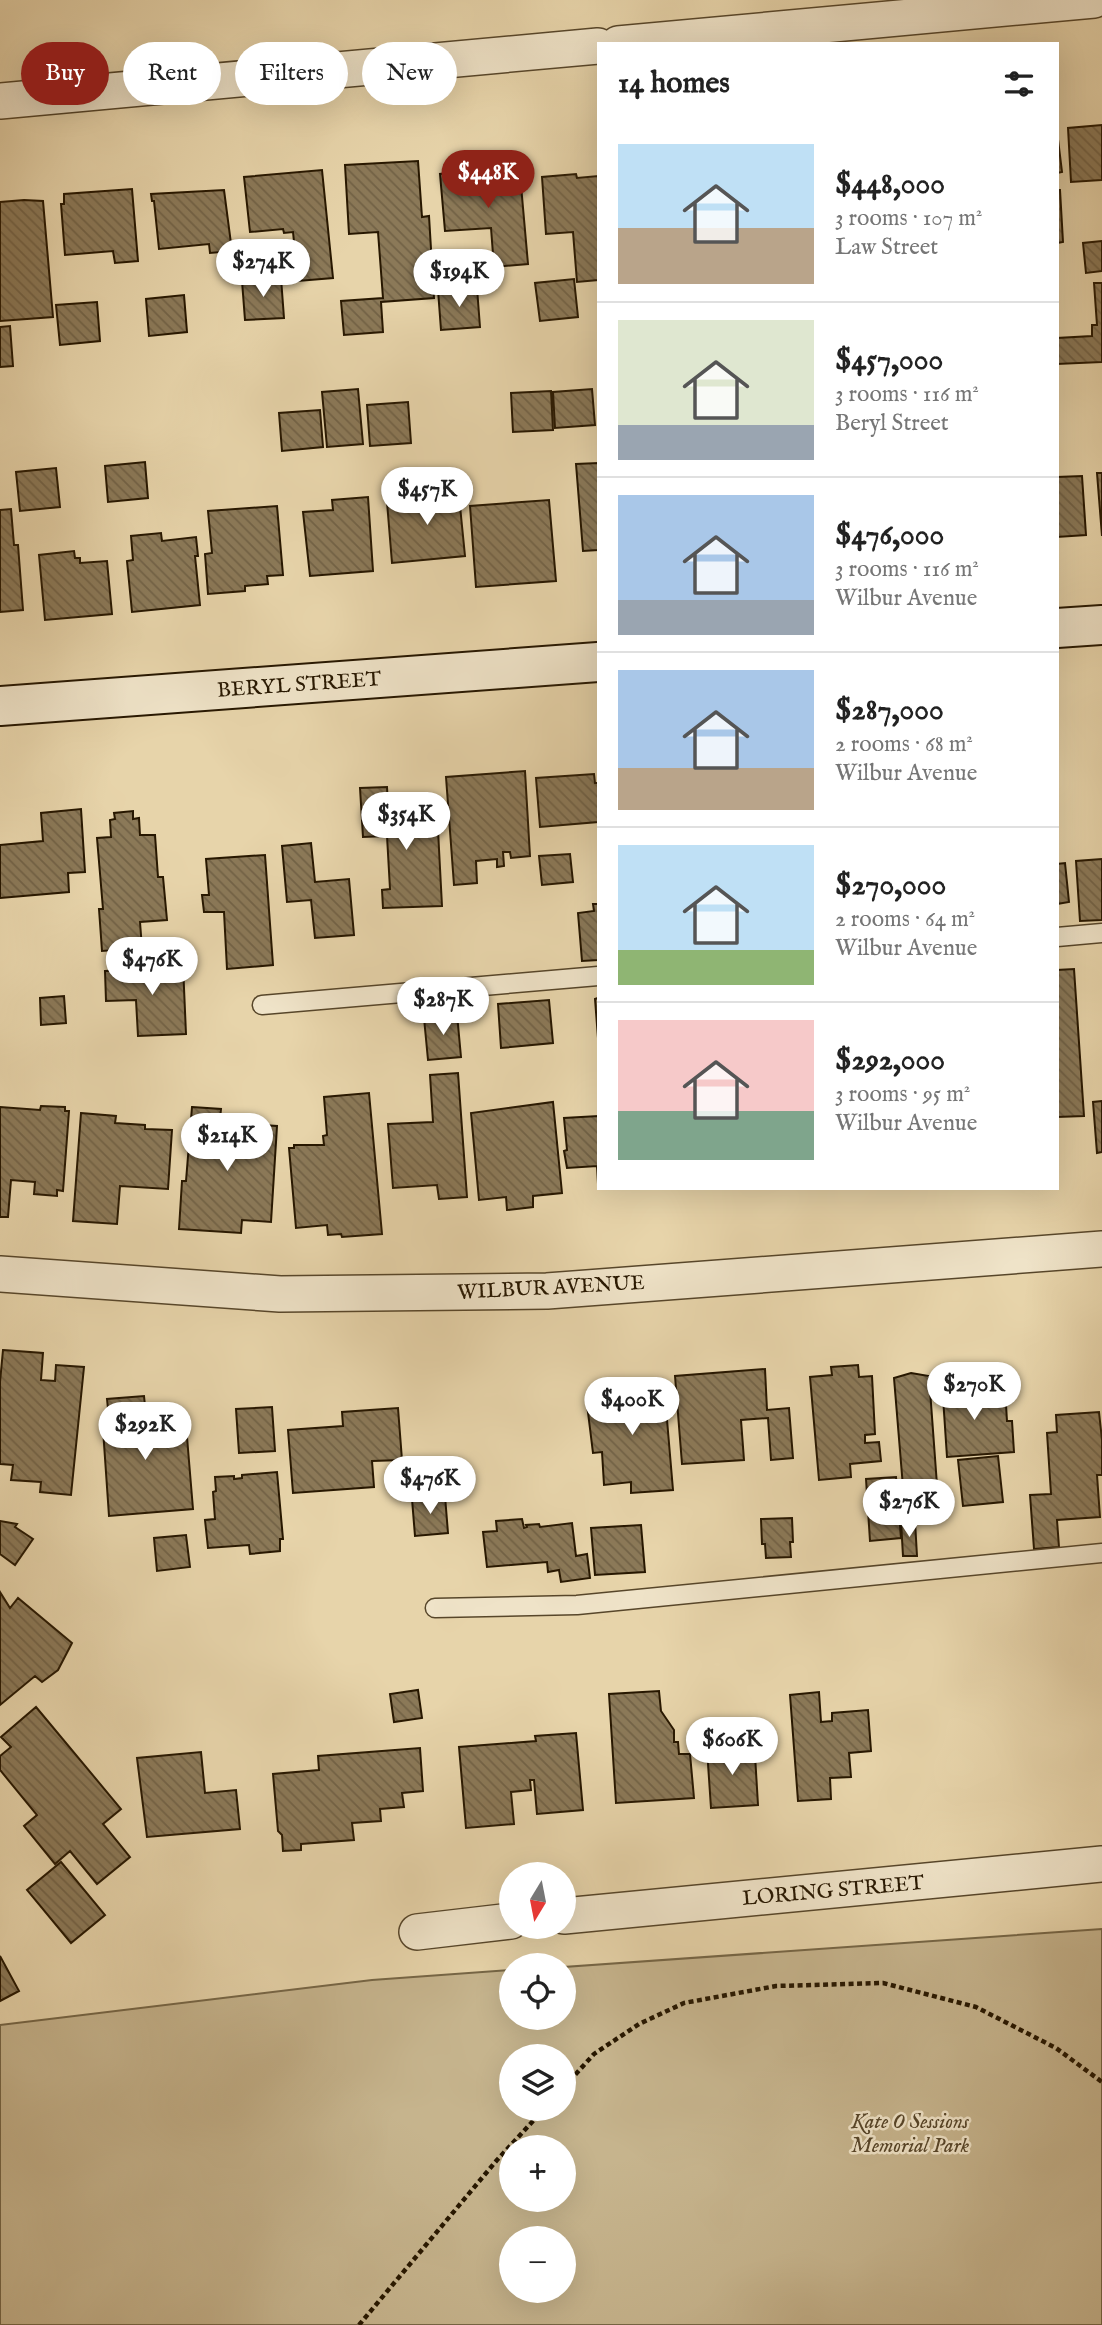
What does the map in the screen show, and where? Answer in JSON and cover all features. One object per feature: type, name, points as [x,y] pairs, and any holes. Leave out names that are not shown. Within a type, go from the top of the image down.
[{"type":"main road","points":[[1059,628],[1102,625]]},
{"type":"main road","name":"BERYL STREET","points":[[0,705],[597,662]]},
{"type":"street","points":[[640,42],[1094,0]]},
{"type":"street","points":[[0,101],[597,46]]},
{"type":"street","name":"WILBUR AVENUE","points":[[0,1274],[281,1294],[547,1291],[1102,1249]]},
{"type":"street","name":"LORING STREET","points":[[576,1915],[1102,1864]]},
{"type":"street","points":[[416,1931],[499,1922]]},
{"type":"lane","points":[[1059,937],[1102,933]]},
{"type":"lane","points":[[262,1005],[597,976]]},
{"type":"lane","points":[[435,1608],[577,1605],[1102,1553]]},
{"type":"path","points":[[576,2074],[594,2054],[639,2024],[684,2003],[776,1986],[883,1983],[976,2007],[1056,2048],[1102,2082]]},
{"type":"path","points":[[359,2325],[533,2121]]},
{"type":"green space","name":"Kate O Sessions Memorial Park","points":[[1102,1929],[1102,2325],[0,2325],[0,2025],[372,1980],[499,1971],[499,2030],[576,2030],[576,1966]]},
{"type":"building","points":[[1102,125],[1102,180],[1071,182],[1068,128]]},
{"type":"building","points":[[1059,147],[1062,172],[1059,173]]},
{"type":"building","points":[[418,161],[422,217],[429,216],[434,298],[381,302],[383,332],[344,335],[341,301],[383,298],[378,232],[349,234],[345,165]]},
{"type":"building","points":[[497,166],[497,175],[520,174],[528,264],[494,267],[491,228],[445,231],[440,174],[467,171],[467,168]]},
{"type":"building","points":[[322,170],[333,278],[298,281],[293,232],[284,233],[283,229],[250,232],[244,177]]},
{"type":"building","points":[[576,174],[577,178],[597,176],[597,280],[577,282],[573,232],[546,234],[542,177]]},
{"type":"building","points":[[132,189],[138,261],[115,263],[113,251],[65,255],[61,204],[64,204],[64,194]]},
{"type":"building","points":[[224,190],[232,251],[210,253],[209,244],[159,249],[151,194]]},
{"type":"building","points":[[1059,190],[1060,190],[1063,242],[1059,243]]},
{"type":"building","points":[[43,201],[53,317],[0,321],[0,202]]},
{"type":"building","points":[[1102,241],[1102,271],[1086,273],[1083,243]]},
{"type":"building","points":[[281,278],[284,318],[245,320],[242,281]]},
{"type":"building","points":[[574,279],[578,317],[540,321],[535,283]]},
{"type":"building","points":[[1094,283],[1102,283],[1102,362],[1059,364],[1059,338],[1092,336],[1092,325],[1097,325]]},
{"type":"building","points":[[477,288],[480,327],[441,330],[438,290]]},
{"type":"building","points":[[184,295],[187,332],[149,336],[146,299]]},
{"type":"building","points":[[97,302],[100,341],[60,345],[56,305]]},
{"type":"building","points":[[10,326],[13,366],[0,367],[0,327]]},
{"type":"building","points":[[358,389],[363,444],[327,447],[322,392]]},
{"type":"building","points":[[592,389],[595,425],[555,428],[553,392]]},
{"type":"building","points":[[551,391],[553,430],[513,432],[511,393]]},
{"type":"building","points":[[408,402],[411,443],[370,446],[367,405]]},
{"type":"building","points":[[320,410],[323,447],[282,451],[279,413]]},
{"type":"building","points":[[145,462],[148,498],[108,502],[105,466]]},
{"type":"building","points":[[597,463],[597,550],[583,551],[576,464]]},
{"type":"building","points":[[56,468],[60,507],[20,511],[16,472]]},
{"type":"building","points":[[1097,473],[1102,473],[1102,536]]},
{"type":"building","points":[[1082,476],[1086,535],[1059,537],[1059,477]]},
{"type":"building","points":[[458,486],[465,556],[392,563],[387,502],[436,497],[435,487]]},
{"type":"building","points":[[368,497],[373,571],[310,576],[303,512],[333,510],[332,500]]},
{"type":"building","points":[[549,500],[556,581],[476,587],[470,506]]},
{"type":"building","points":[[277,506],[283,575],[267,576],[268,584],[245,586],[245,591],[208,594],[205,554],[212,553],[208,511]]},
{"type":"building","points":[[11,509],[14,545],[18,545],[23,610],[0,612],[0,510]]},
{"type":"building","points":[[161,533],[162,541],[196,537],[198,556],[195,556],[200,605],[132,612],[127,561],[133,560],[131,536]]},
{"type":"building","points":[[74,551],[75,558],[80,558],[80,563],[107,561],[112,614],[45,620],[39,555]]},
{"type":"building","points":[[525,771],[530,856],[511,858],[510,852],[503,852],[504,866],[497,867],[497,859],[476,861],[477,883],[454,885],[446,777]]},
{"type":"building","points":[[594,774],[597,783],[597,822],[540,827],[536,778]]},
{"type":"building","points":[[387,787],[389,825],[403,824],[402,819],[412,819],[412,812],[437,811],[442,906],[383,908],[382,890],[390,889],[387,836],[363,837],[360,788]]},
{"type":"building","points":[[81,809],[85,872],[68,873],[69,892],[0,898],[0,845],[43,841],[41,813]]},
{"type":"building","points":[[133,811],[133,819],[139,818],[140,835],[155,835],[158,877],[163,877],[167,920],[140,922],[142,948],[102,951],[99,909],[103,909],[97,838],[111,837],[110,820],[115,819],[114,813]]},
{"type":"building","points":[[311,843],[315,882],[349,879],[354,935],[315,938],[311,900],[287,902],[282,846]]},
{"type":"building","points":[[570,854],[573,882],[542,885],[539,856]]},
{"type":"building","points":[[265,855],[273,965],[227,969],[224,912],[204,912],[202,895],[209,895],[206,859]]},
{"type":"building","points":[[1102,859],[1102,920],[1080,921],[1076,861]]},
{"type":"building","points":[[1065,863],[1069,902],[1059,904],[1059,864]]},
{"type":"building","points":[[593,904],[597,904],[597,960],[582,961],[578,913],[594,911]]},
{"type":"building","points":[[183,965],[186,1034],[138,1036],[136,1000],[106,1001],[105,971],[136,970],[136,966]]},
{"type":"building","points":[[1074,969],[1084,1116],[1059,1117],[1059,970]]},
{"type":"building","points":[[64,996],[66,1023],[41,1025],[40,998]]},
{"type":"building","points":[[549,1000],[553,1043],[501,1048],[498,1004]]},
{"type":"building","points":[[457,1014],[461,1057],[428,1060],[424,1018]]},
{"type":"building","points":[[458,1073],[467,1197],[439,1199],[437,1185],[393,1188],[388,1124],[433,1122],[430,1075]]},
{"type":"building","points":[[369,1093],[382,1234],[342,1237],[341,1234],[328,1235],[327,1225],[296,1228],[289,1148],[294,1148],[294,1145],[324,1145],[323,1136],[327,1135],[324,1097]]},
{"type":"building","points":[[1102,1101],[1102,1152],[1097,1153],[1093,1102]]},
{"type":"building","points":[[553,1102],[562,1193],[533,1196],[533,1207],[507,1210],[506,1197],[479,1200],[471,1113]]},
{"type":"building","points":[[41,1106],[65,1107],[65,1111],[69,1111],[63,1191],[57,1190],[57,1196],[34,1194],[35,1182],[11,1180],[8,1217],[0,1217],[0,1107],[40,1110]]},
{"type":"building","points":[[192,1107],[221,1109],[220,1119],[277,1126],[271,1222],[242,1220],[241,1233],[179,1229],[182,1181],[186,1181]]},
{"type":"building","points":[[81,1113],[116,1116],[115,1123],[145,1125],[145,1129],[172,1130],[168,1189],[120,1186],[117,1224],[73,1221]]},
{"type":"building","points":[[597,1116],[597,1166],[567,1168],[564,1118]]},
{"type":"building","points":[[3,1350],[43,1353],[41,1380],[55,1381],[56,1365],[84,1367],[71,1495],[40,1492],[41,1482],[11,1480],[13,1465],[0,1464],[0,1382]]},
{"type":"building","points":[[858,1365],[859,1377],[872,1376],[875,1434],[865,1435],[865,1443],[879,1442],[881,1461],[850,1464],[851,1477],[819,1480],[810,1377],[832,1375],[831,1367]]},
{"type":"building","points":[[765,1369],[767,1410],[789,1408],[793,1458],[771,1460],[768,1418],[741,1420],[744,1460],[682,1464],[675,1376]]},
{"type":"building","points":[[911,1373],[929,1376],[937,1485],[920,1489],[903,1487],[894,1378]]},
{"type":"building","points":[[981,1379],[983,1402],[990,1401],[991,1406],[1006,1405],[1007,1421],[1012,1421],[1014,1452],[947,1457],[942,1382]]},
{"type":"building","points":[[661,1384],[663,1409],[666,1408],[673,1490],[631,1493],[631,1482],[604,1485],[602,1452],[593,1453],[586,1396],[610,1394],[610,1386]]},
{"type":"building","points":[[144,1396],[147,1425],[186,1425],[193,1509],[109,1516],[103,1429],[110,1428],[107,1399]]},
{"type":"building","points":[[272,1407],[275,1451],[239,1453],[236,1409]]},
{"type":"building","points":[[398,1408],[402,1460],[372,1461],[374,1487],[293,1493],[288,1430],[343,1426],[342,1412]]},
{"type":"building","points":[[1099,1412],[1102,1440],[1102,1475],[1097,1475],[1100,1517],[1057,1520],[1059,1547],[1034,1549],[1030,1495],[1051,1494],[1047,1433],[1057,1432],[1056,1415]]},
{"type":"building","points":[[998,1456],[1003,1502],[963,1506],[958,1460]]},
{"type":"building","points":[[277,1472],[283,1539],[280,1539],[280,1551],[250,1554],[249,1545],[208,1548],[205,1520],[215,1519],[215,1477],[234,1476],[234,1479],[242,1478],[242,1475]]},
{"type":"building","points":[[896,1477],[901,1538],[870,1541],[866,1479]]},
{"type":"building","points":[[445,1496],[448,1533],[415,1536],[412,1499]]},
{"type":"building","points":[[792,1518],[791,1557],[766,1558],[765,1544],[762,1544],[761,1519]]},
{"type":"building","points":[[522,1519],[524,1528],[526,1525],[539,1524],[540,1527],[572,1523],[576,1556],[587,1554],[590,1578],[561,1582],[559,1570],[548,1572],[547,1562],[487,1567],[483,1532],[497,1531],[496,1521]]},
{"type":"building","points":[[0,1521],[17,1524],[15,1527],[33,1539],[15,1565],[0,1554]]},
{"type":"building","points":[[901,1521],[915,1521],[917,1556],[903,1556]]},
{"type":"building","points":[[641,1525],[645,1572],[595,1575],[591,1528]]},
{"type":"building","points":[[186,1535],[190,1567],[157,1571],[154,1538]]},
{"type":"building","points":[[0,1592],[10,1608],[18,1598],[72,1643],[58,1670],[42,1682],[35,1676],[0,1705]]},
{"type":"building","points":[[418,1690],[422,1718],[394,1722],[390,1694]]},
{"type":"building","points":[[659,1691],[661,1711],[674,1730],[674,1742],[678,1742],[679,1754],[690,1754],[694,1798],[616,1803],[609,1694]]},
{"type":"building","points":[[819,1692],[821,1722],[832,1721],[832,1713],[868,1710],[871,1751],[849,1753],[851,1777],[830,1778],[831,1799],[798,1801],[790,1695]]},
{"type":"building","points":[[36,1707],[121,1809],[103,1824],[130,1857],[97,1884],[70,1851],[55,1864],[24,1826],[37,1815],[0,1770],[0,1756],[11,1747],[1,1737]]},
{"type":"building","points":[[576,1733],[583,1810],[537,1814],[534,1780],[530,1780],[531,1790],[511,1792],[514,1824],[466,1828],[459,1747],[536,1741],[535,1736]]},
{"type":"building","points":[[751,1747],[752,1755],[755,1755],[758,1805],[711,1808],[707,1749]]},
{"type":"building","points":[[420,1748],[423,1791],[402,1793],[404,1807],[380,1809],[381,1821],[352,1823],[354,1840],[301,1844],[301,1850],[283,1851],[282,1835],[278,1831],[273,1774],[319,1770],[318,1756]]},
{"type":"building","points":[[201,1752],[205,1793],[236,1790],[240,1829],[147,1837],[137,1758]]},
{"type":"building","points":[[61,1862],[105,1915],[71,1943],[27,1890]]},
{"type":"building","points":[[0,1956],[19,1991],[0,2001]]}]
